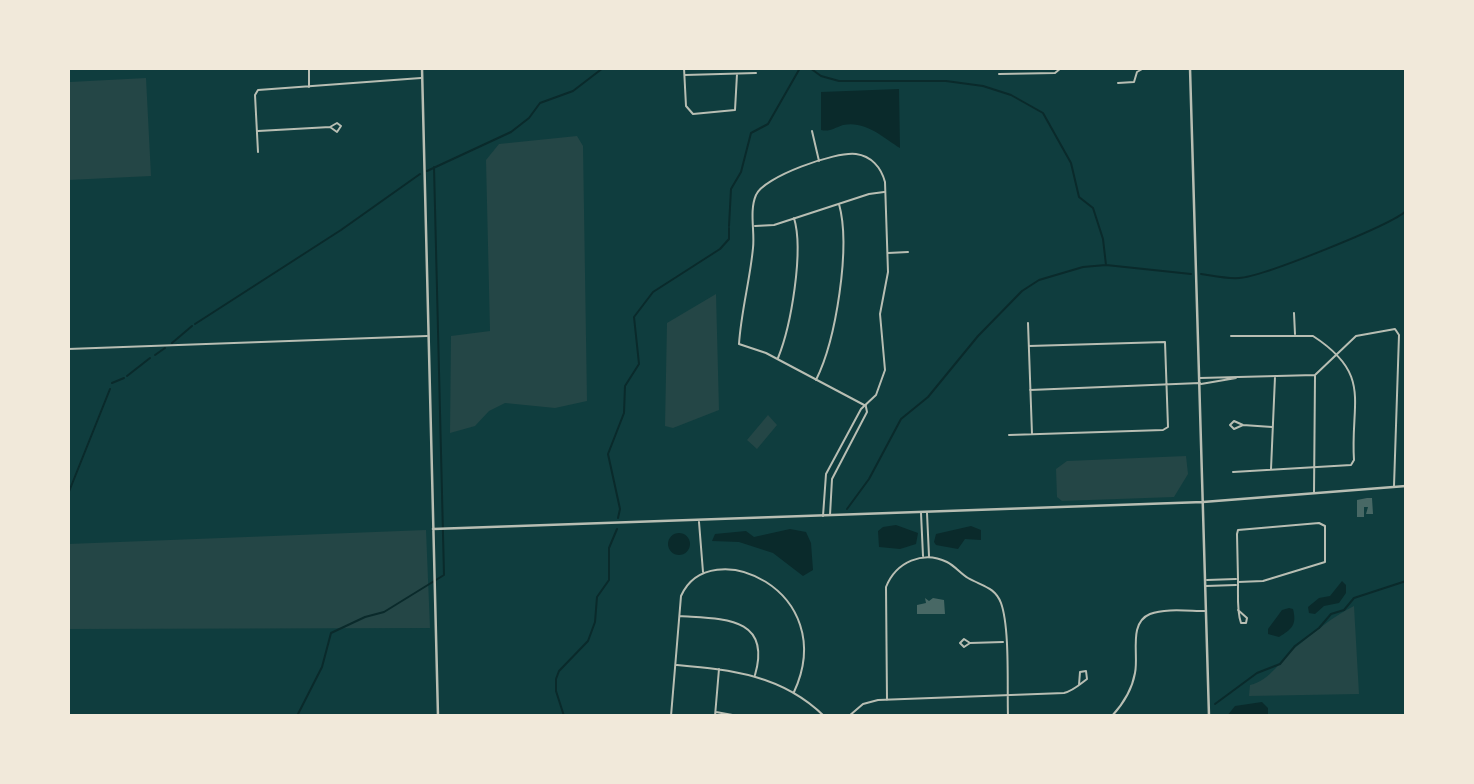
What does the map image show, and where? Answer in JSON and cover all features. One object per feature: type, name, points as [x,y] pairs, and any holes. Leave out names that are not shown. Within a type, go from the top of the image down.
[{"type":"street","points":[[112,68],[119,68]]},
{"type":"street","points":[[309,68],[309,87]]},
{"type":"street","points":[[422,68],[438,716]]},
{"type":"street","points":[[684,68],[686,106],[689,112],[717,113],[735,110],[737,74]]},
{"type":"street","points":[[1118,83],[1133,82],[1137,72],[1144,68]]},
{"type":"street","points":[[1190,68],[1209,716]]},
{"type":"street","points":[[999,74],[1055,73],[1060,69]]},
{"type":"street","points":[[685,75],[757,73]]},
{"type":"street","points":[[258,152],[257,91],[422,78]]},
{"type":"street","points":[[257,131],[330,128]]},
{"type":"street","points":[[812,131],[819,162]]},
{"type":"street","points":[[823,516],[824,480],[848,433],[879,390],[884,374],[880,304],[887,277],[886,192],[880,169],[868,158],[850,154],[819,162],[765,183],[754,200],[753,248],[739,344],[777,358],[866,406]]},
{"type":"street","points":[[753,226],[774,225],[886,192]]},
{"type":"street","points":[[816,380],[828,349],[842,268],[839,204]]},
{"type":"street","points":[[777,358],[783,341],[799,250],[794,218]]},
{"type":"street","points":[[887,253],[908,252]]},
{"type":"street","points":[[1294,313],[1295,335]]},
{"type":"street","points":[[1028,323],[1032,435]]},
{"type":"street","points":[[1200,378],[1315,375],[1359,334],[1392,328],[1397,330],[1394,487]]},
{"type":"street","points":[[68,349],[428,336]]},
{"type":"street","points":[[1231,337],[1313,336],[1352,374],[1356,383],[1352,464],[1233,472]]},
{"type":"street","points":[[1009,435],[1168,428],[1165,342],[1029,346]]},
{"type":"street","points":[[1314,493],[1312,468],[1315,375]]},
{"type":"street","points":[[1271,471],[1275,376]]},
{"type":"street","points":[[1030,390],[1222,383],[1237,378]]},
{"type":"street","points":[[830,515],[830,486],[867,412],[866,406]]},
{"type":"street","points":[[1243,425],[1273,427]]},
{"type":"street","points":[[848,433],[854,436]]},
{"type":"street","points":[[833,461],[839,464]]},
{"type":"street","points":[[433,529],[1203,502],[1406,486]]},
{"type":"street","points":[[927,511],[929,557]]},
{"type":"street","points":[[921,512],[923,557]]},
{"type":"street","points":[[699,520],[704,573]]},
{"type":"street","points":[[1205,586],[1238,582],[1262,581],[1325,562],[1326,528],[1319,523],[1241,529],[1237,534],[1238,582],[1238,610]]},
{"type":"street","points":[[887,699],[885,590],[898,568],[929,557],[947,562],[968,578],[993,590],[1004,612],[1008,716]]},
{"type":"street","points":[[671,716],[679,615],[684,589],[704,573],[727,570],[749,574],[769,584],[787,599],[797,616],[805,643],[803,667],[793,692]]},
{"type":"street","points":[[1205,580],[1238,582]]},
{"type":"street","points":[[1112,716],[1133,683],[1137,660],[1136,631],[1143,618],[1155,612],[1206,611]]},
{"type":"street","points":[[679,615],[730,620],[747,628],[759,650],[755,675]]},
{"type":"street","points":[[970,643],[1005,642]]},
{"type":"street","points":[[675,664],[755,675],[793,692],[824,716]]},
{"type":"street","points":[[719,668],[715,714],[738,716]]},
{"type":"street","points":[[849,716],[869,702],[887,699],[1063,693],[1079,685]]},
{"type":"shaded area","points":[[146,78],[151,176],[68,180],[70,82]]},
{"type":"shaded area","points":[[899,89],[900,148],[874,131],[859,125],[821,130],[821,92]]},
{"type":"shaded area","points":[[577,136],[583,146],[587,401],[555,408],[505,403],[489,411],[475,426],[450,433],[451,336],[490,331],[486,160],[499,144]]},
{"type":"shaded area","points":[[716,294],[719,410],[673,428],[665,426],[667,323]]},
{"type":"shaded area","points":[[768,415],[777,425],[757,449],[747,440]]},
{"type":"shaded area","points":[[1186,456],[1188,474],[1174,497],[1062,501],[1057,497],[1056,469],[1067,461]]},
{"type":"shaded area","points":[[896,525],[918,533],[916,544],[900,549],[879,547],[878,531],[883,527]]},
{"type":"shaded area","points":[[971,526],[981,530],[981,540],[965,539],[958,549],[936,545],[934,542],[936,534]]},
{"type":"shaded area","points":[[790,529],[806,532],[811,543],[813,570],[803,576],[773,553],[739,542],[712,541],[715,534],[746,531],[754,537]]},
{"type":"shaded area","points":[[426,530],[430,628],[68,629],[68,544]]},
{"type":"shaded area","points":[[679,533],[687,536],[690,544],[687,552],[679,555],[671,552],[668,544],[671,536]]},
{"type":"shaded area","points":[[1342,581],[1346,585],[1346,593],[1339,603],[1324,606],[1315,614],[1309,613],[1308,607],[1319,598],[1330,596]]},
{"type":"shaded area","points":[[1354,606],[1359,694],[1249,696],[1250,685],[1264,679],[1296,647]]},
{"type":"shaded area","points":[[1293,609],[1294,614],[1294,623],[1290,629],[1279,637],[1268,634],[1268,629],[1282,610]]},
{"type":"shaded area","points":[[1262,702],[1268,708],[1268,716],[1227,716],[1235,706]]},
{"type":"building","points":[[1372,498],[1373,514],[1366,514],[1368,507],[1364,507],[1364,517],[1357,517],[1357,500]]},
{"type":"building","points":[[925,598],[929,601],[933,598],[944,600],[945,614],[917,614],[917,605],[926,603]]},
{"type":"waterway","points":[[427,171],[511,132],[529,118],[540,103],[573,91],[603,68]]},
{"type":"waterway","points":[[729,226],[731,189],[741,172],[751,133],[768,124],[800,68]]},
{"type":"waterway","points":[[810,68],[821,76],[839,81],[946,81],[983,86],[1011,95],[1043,113],[1071,163],[1079,197],[1093,208],[1103,239],[1106,265]]},
{"type":"waterway","points":[[297,716],[322,667],[331,633],[365,617],[384,612],[444,575],[434,167]]},
{"type":"waterway","points":[[195,324],[341,230],[420,174]]},
{"type":"waterway","points":[[1201,274],[1230,278],[1252,275],[1353,238],[1406,211]]},
{"type":"waterway","points":[[618,518],[620,509],[608,454],[624,413],[625,386],[639,364],[634,317],[653,292],[720,249],[729,239],[729,228]]},
{"type":"waterway","points":[[847,509],[869,479],[901,419],[928,397],[978,336],[1022,291],[1039,280],[1083,267],[1106,265],[1191,274]]},
{"type":"waterway","points":[[172,343],[192,326]]},
{"type":"waterway","points":[[155,355],[165,348]]},
{"type":"waterway","points":[[127,376],[150,358]]},
{"type":"waterway","points":[[112,383],[124,378]]},
{"type":"waterway","points":[[68,494],[110,389]]},
{"type":"waterway","points":[[564,716],[556,691],[556,679],[559,671],[588,641],[595,622],[597,597],[609,580],[609,548],[617,529]]},
{"type":"waterway","points":[[1215,704],[1257,673],[1280,664],[1295,646],[1319,628],[1331,614],[1344,610],[1354,598],[1406,581]]}]
